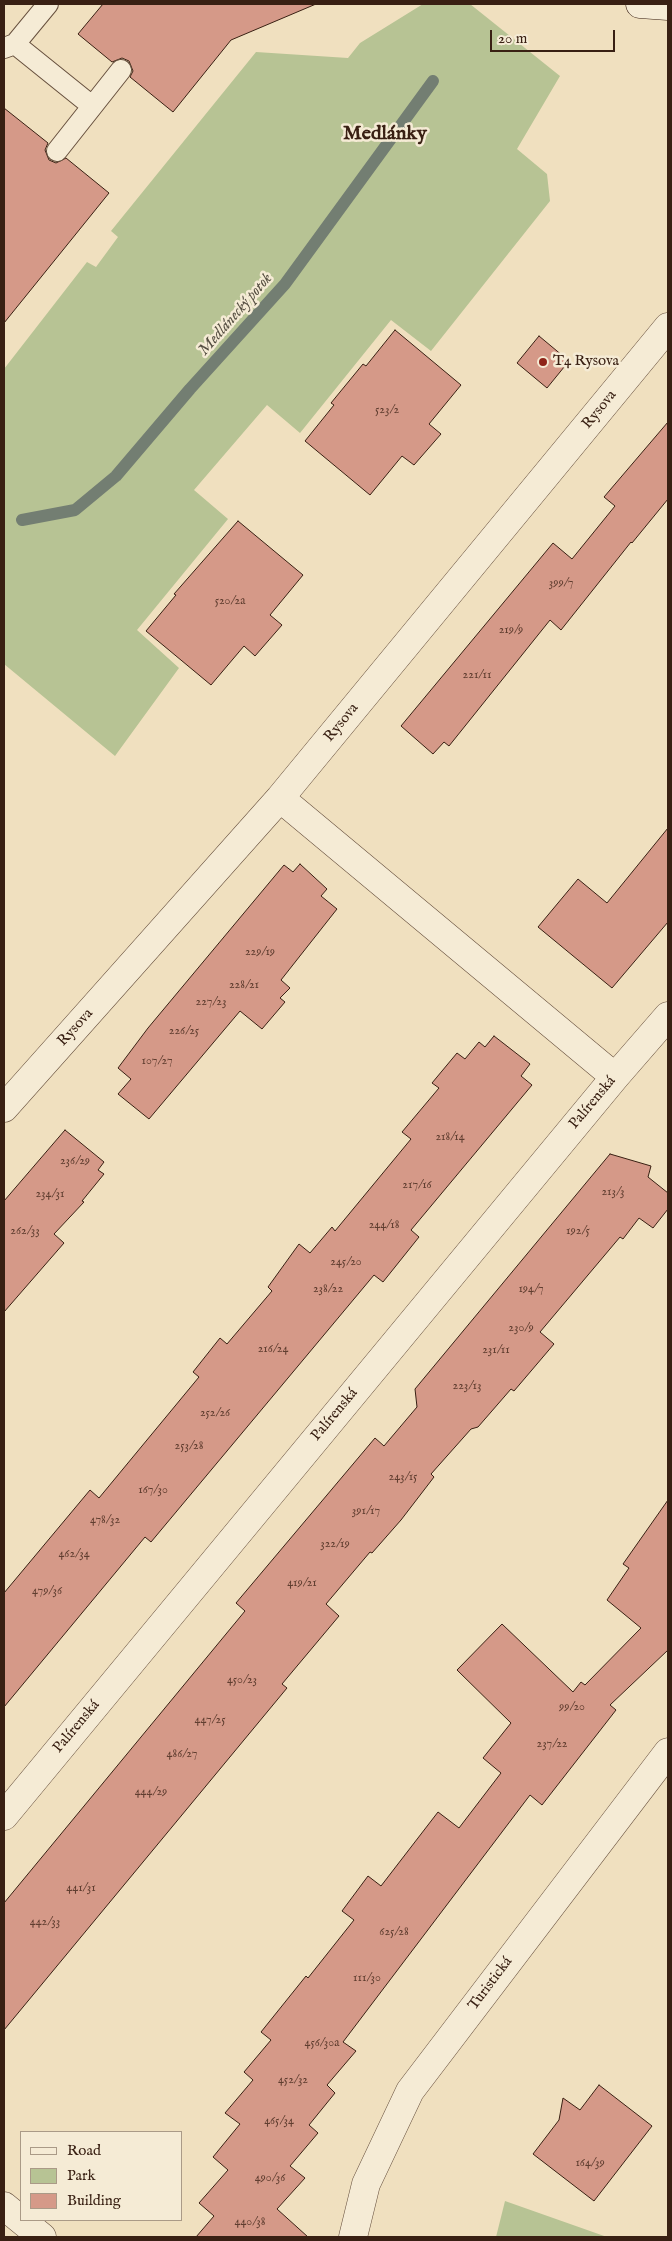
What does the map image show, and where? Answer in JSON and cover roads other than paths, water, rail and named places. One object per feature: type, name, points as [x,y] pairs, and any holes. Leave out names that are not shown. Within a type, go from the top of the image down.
[{"type":"street","points":[[640,4],[668,6]]},
{"type":"street","name":"Rysova","points":[[4,1108],[280,798],[668,327]]},
{"type":"street","points":[[280,798],[615,1077]]},
{"type":"street","name":"Palírenská","points":[[4,1816],[615,1077],[668,1016]]},
{"type":"street","name":"Turistická","points":[[353,2237],[366,2184],[410,2091],[668,1752]]},
{"type":"street","points":[[4,2206],[20,2219]]},
{"type":"street","points":[[22,2221],[42,2237]]},
{"type":"lane","points":[[48,4],[9,46],[92,106]]},
{"type":"lane","points":[[57,151],[121,70]]},
{"type":"waterway","name":"Medlánecký potok","points":[[22,520],[75,510],[116,476],[190,389],[285,284],[433,81]]},
{"type":"place","name":"T4 Rysova","points":[[543,362]]},
{"type":"district","name":"Medlánky","points":[[385,135]]}]
